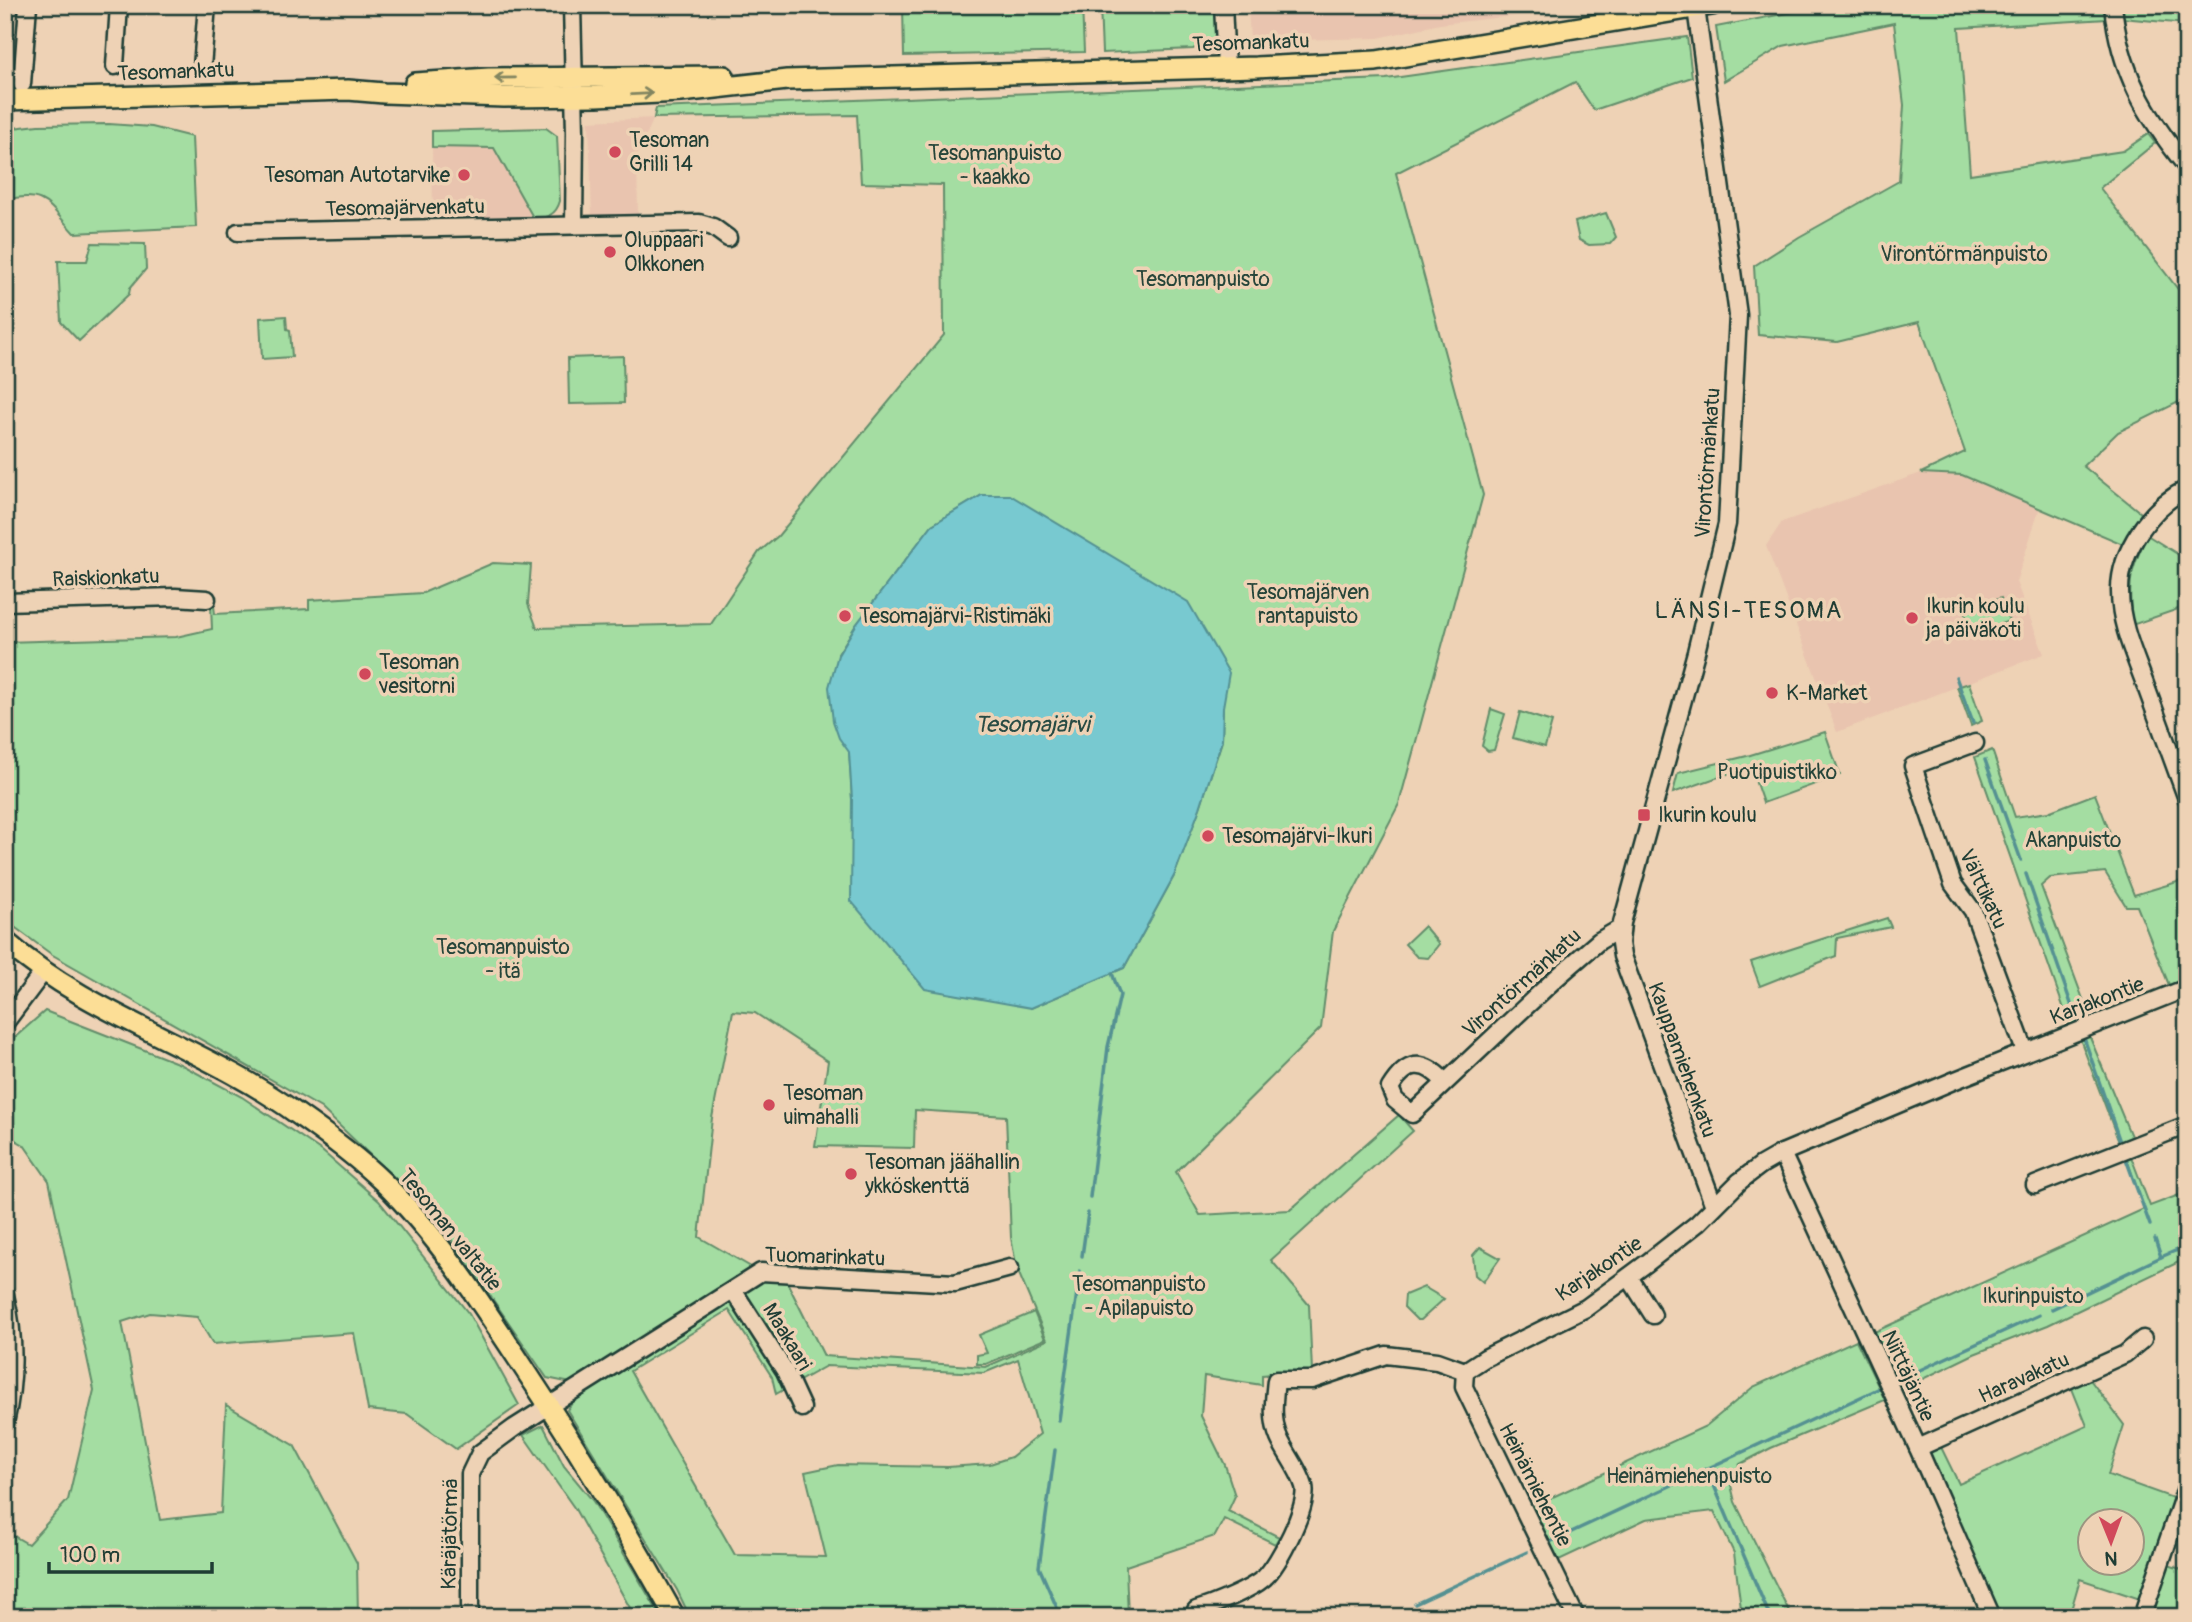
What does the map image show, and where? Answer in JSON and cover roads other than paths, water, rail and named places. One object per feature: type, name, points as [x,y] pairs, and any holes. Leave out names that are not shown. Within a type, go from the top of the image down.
[{"type":"main road","name":"Tesomankatu","points":[[5,100],[348,90],[384,93],[573,87],[681,92],[787,80],[1376,61],[1704,7]]},
{"type":"main road","name":"Tesoman valtatie","points":[[5,940],[44,971],[111,1010],[256,1086],[297,1113],[383,1182],[421,1224],[455,1268],[548,1406],[612,1508],[675,1617]]},
{"type":"street","points":[[22,85],[28,5]]},
{"type":"street","points":[[115,66],[119,5]]},
{"type":"street","points":[[202,66],[207,5]]},
{"type":"street","points":[[572,5],[573,225]]},
{"type":"street","points":[[1223,5],[1226,67]]},
{"type":"street","points":[[2113,5],[2115,32],[2124,66],[2155,124],[2187,167]]},
{"type":"street","name":"Virontörmänkatu","points":[[1445,1082],[1554,980],[1599,941],[1621,928],[1696,652],[1727,524],[1738,314],[1704,7]]},
{"type":"street","name":"Tesomajärvenkatu","points":[[238,232],[699,223],[713,227],[728,238]]},
{"type":"street","points":[[2187,489],[2146,524],[2127,556],[2120,576],[2126,632],[2187,799]]},
{"type":"street","name":"Raiskionkatu","points":[[5,602],[175,597],[207,599]]},
{"type":"street","name":"Välttikatu","points":[[1975,743],[1913,766],[1953,884],[1973,911],[2025,1051]]},
{"type":"street","name":"Kauppamiehenkatu","points":[[1621,928],[1619,943],[1622,957],[1714,1206]]},
{"type":"street","points":[[5,1023],[44,971]]},
{"type":"street","name":"Karjakontie","points":[[1465,1371],[1485,1358],[1586,1308],[1698,1223],[1740,1181],[1782,1153],[2025,1051],[2187,988]]},
{"type":"street","points":[[2035,1185],[2187,1125]]},
{"type":"street","name":"Niittäjäntie","points":[[1782,1153],[1918,1448],[1992,1617]]},
{"type":"street","name":"Tuomarinkatu","points":[[548,1406],[761,1272],[956,1283],[1010,1268]]},
{"type":"street","points":[[1629,1277],[1653,1315]]},
{"type":"street","name":"Maakaari","points":[[733,1290],[785,1371],[802,1408]]},
{"type":"street","points":[[5,1295],[13,1353],[12,1386],[5,1423]]},
{"type":"street","name":"Haravakatu","points":[[1918,1448],[2125,1354],[2143,1339]]},
{"type":"street","points":[[1196,1610],[1212,1606],[1262,1579],[1271,1570],[1303,1508],[1304,1485],[1278,1436],[1273,1412],[1276,1380],[1312,1380],[1386,1355],[1437,1361],[1465,1371]]},
{"type":"street","name":"Heinämiehentie","points":[[1465,1371],[1464,1387],[1576,1617]]},
{"type":"street","name":"Käräjätörmä","points":[[470,1617],[470,1489],[473,1464],[488,1446],[548,1406]]},
{"type":"street","points":[[2142,1617],[2187,1485]]},
{"type":"water","name":"Tesomajärvi","points":[[982,495],[1010,495],[1188,602],[1229,673],[1223,707],[1222,740],[1200,808],[1174,876],[1124,968],[1031,1008],[925,989],[851,901],[852,799],[849,752],[839,738],[833,721],[829,687],[838,655],[856,625],[932,525]]},
{"type":"waterway","points":[[1956,677],[1973,723]]},
{"type":"waterway","points":[[1985,760],[2021,860]]},
{"type":"waterway","points":[[2026,874],[2077,1021]]},
{"type":"waterway","points":[[1090,1197],[1108,1047],[1120,995],[1112,973]]},
{"type":"waterway","points":[[2084,1038],[2120,1142]]},
{"type":"waterway","points":[[2126,1159],[2150,1225]]},
{"type":"waterway","points":[[1082,1256],[1088,1213]]},
{"type":"waterway","points":[[2155,1239],[2161,1257]]},
{"type":"waterway","points":[[2052,1309],[2161,1257],[2187,1249]]},
{"type":"waterway","points":[[1059,1420],[1080,1271]]},
{"type":"waterway","points":[[1896,1381],[2039,1315]]},
{"type":"waterway","points":[[1550,1542],[1880,1388]]},
{"type":"waterway","points":[[1055,1450],[1039,1567],[1061,1617]]},
{"type":"waterway","points":[[1707,1469],[1770,1617]]},
{"type":"waterway","points":[[1415,1604],[1527,1552]]},
{"type":"waterway","points":[[1388,1617],[1401,1611]]},
{"type":"place","name":"Tesoman Grilli 14","points":[[615,152]]},
{"type":"place","name":"Tesoman Autotarvike","points":[[464,175]]},
{"type":"place","name":"Oluppaari Olkkonen","points":[[610,252]]},
{"type":"place","name":"Tesomajärvi-Ristimäki","points":[[845,616]]},
{"type":"place","name":"Ikurin koulu ja päiväkoti","points":[[1912,618]]},
{"type":"place","name":"Tesoman vesitorni","points":[[365,674]]},
{"type":"place","name":"K-Market","points":[[1772,693]]},
{"type":"place","name":"Ikurin koulu","points":[[1644,815]]},
{"type":"place","name":"Tesomajärvi-Ikuri","points":[[1208,836]]},
{"type":"place","name":"Tesoman uimahalli","points":[[769,1105]]},
{"type":"place","name":"Tesoman jäähallin ykköskenttä","points":[[851,1174]]},
{"type":"district","name":"LÄNSI-TESOMA","points":[[1749,610]]},
{"type":"park label","name":"Tesomanpuisto - kaakko","points":[[995,165]]},
{"type":"park label","name":"Virontörmänpuisto","points":[[1964,254]]},
{"type":"park label","name":"Tesomanpuisto","points":[[1203,279]]},
{"type":"park label","name":"Tesomajärven rantapuisto","points":[[1308,604]]},
{"type":"park label","name":"Puotipuistikko","points":[[1777,772]]},
{"type":"park label","name":"Akanpuisto","points":[[2073,840]]},
{"type":"park label","name":"Tesomanpuisto - itä","points":[[503,959]]},
{"type":"park label","name":"Tesomanpuisto - Apilapuisto","points":[[1139,1296]]},
{"type":"park label","name":"Ikurinpuisto","points":[[2033,1296]]},
{"type":"park label","name":"Heinämiehenpuisto","points":[[1689,1476]]}]
